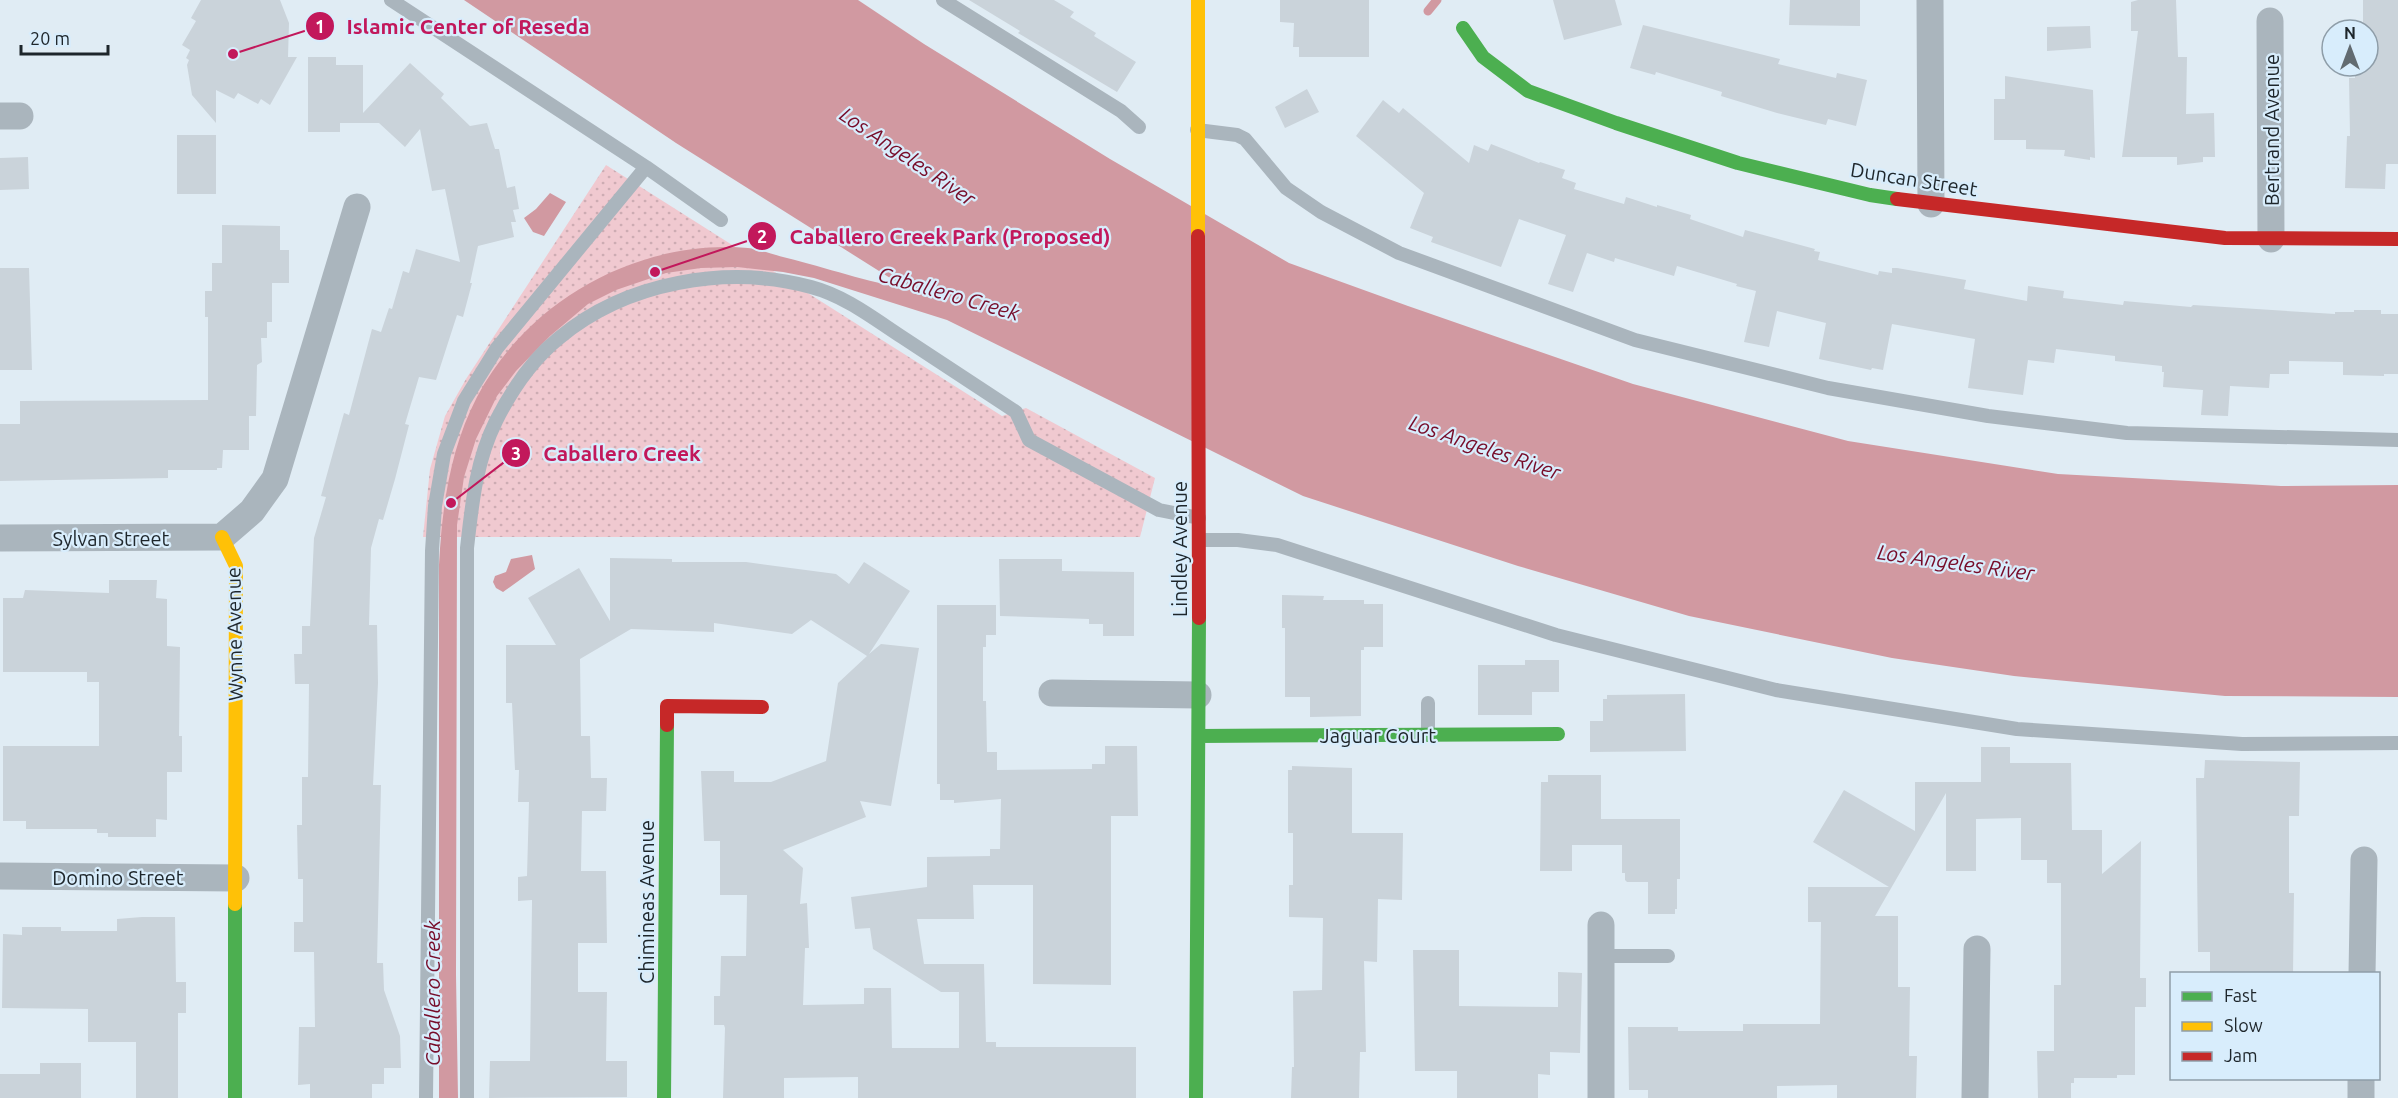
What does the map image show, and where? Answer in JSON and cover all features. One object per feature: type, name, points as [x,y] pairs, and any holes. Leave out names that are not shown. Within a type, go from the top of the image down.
[{"type":"street","name":"Lindley Avenue","points":[[1196,1098],[1199,736],[1198,0]]},
{"type":"street","points":[[1930,0],[1931,204]]},
{"type":"street","name":"Bertrand Avenue","points":[[2270,21],[2271,239]]},
{"type":"street","name":"Duncan Street","points":[[1463,28],[1483,57],[1528,91],[1738,163],[1870,195],[2225,238],[2398,239]]},
{"type":"street","points":[[222,537],[252,511],[275,479],[357,207]]},
{"type":"street","name":"Sylvan Street","points":[[0,538],[222,537]]},
{"type":"street","name":"Wynne Avenue","points":[[222,537],[236,566],[235,1098]]},
{"type":"street","points":[[1052,693],[1198,695]]},
{"type":"street","name":"Chimineas Avenue","points":[[664,1098],[667,706],[762,707]]},
{"type":"street","name":"Jaguar Court","points":[[1199,736],[1558,734]]},
{"type":"street","points":[[2362,972],[2364,860]]},
{"type":"street","name":"Domino Street","points":[[0,876],[236,878]]},
{"type":"street","points":[[1601,925],[1601,1098]]},
{"type":"street","points":[[1975,1098],[1977,949]]},
{"type":"street","points":[[2361,1080],[2361,1098]]},
{"type":"lane","points":[[391,0],[646,166],[721,220]]},
{"type":"lane","points":[[943,0],[1121,111],[1139,127]]},
{"type":"lane","points":[[1197,130],[1237,135],[1245,139],[1286,188],[1321,212],[1399,253],[1635,340],[1828,388],[1988,416],[2127,433],[2398,440]]},
{"type":"lane","points":[[426,1098],[432,551],[435,506],[444,454],[464,401],[497,348],[646,166]]},
{"type":"lane","points":[[467,1098],[467,548],[471,509],[479,466],[496,421],[524,375],[558,339],[592,315],[636,294],[692,280],[748,276],[811,287],[844,299],[1016,412],[1029,440],[1159,510],[1199,513]]},
{"type":"lane","points":[[1199,540],[1238,540],[1277,545],[1556,635],[1776,690],[2018,729],[2242,744],[2398,743]]},
{"type":"lane","points":[[1428,703],[1428,735]]},
{"type":"lane","points":[[1601,956],[1668,956]]},
{"type":"shaded area","points":[[606,165],[1002,416],[1026,408],[1155,478],[1140,537],[423,537],[430,469],[445,416],[466,379]]},
{"type":"water","name":"Los Angeles River","points":[[464,0],[858,0],[924,44],[1110,159],[1289,263],[1633,384],[1848,441],[2058,474],[2281,486],[2398,485],[2398,697],[2225,696],[2014,676],[1892,658],[1689,616],[1518,566],[1303,496],[947,320],[814,278],[783,272],[737,267],[701,268],[666,273],[616,290],[588,304],[550,336],[516,371],[497,396],[476,439],[464,477],[457,525],[458,1098],[439,1098],[439,565],[442,522],[449,479],[460,437],[477,397],[499,362],[525,332],[556,305],[590,283],[627,266],[666,254],[707,248],[748,248],[862,279],[906,288],[676,143]]},
{"type":"water","points":[[550,193],[566,202],[544,236],[533,232],[524,218],[536,209]]},
{"type":"water","points":[[532,555],[535,569],[503,592],[496,588],[493,582],[495,576],[506,572],[511,559]]},
{"type":"building","points":[[201,0],[280,0],[289,23],[288,57],[297,57],[270,105],[261,99],[258,104],[238,93],[234,99],[216,90],[216,123],[192,95],[187,65],[189,60],[186,58],[190,50],[182,45],[196,21],[191,18]]},
{"type":"building","points":[[969,0],[1054,0],[1074,12],[1070,17],[1096,33],[1094,36],[1136,62],[1117,92],[1018,33],[1020,31]]},
{"type":"building","points":[[1280,0],[1369,0],[1369,57],[1299,57],[1299,47],[1293,47],[1294,23],[1280,22]]},
{"type":"building","points":[[1553,0],[1615,0],[1622,25],[1564,40]]},
{"type":"building","points":[[1790,0],[1860,0],[1860,26],[1789,25]]},
{"type":"building","points":[[2176,0],[2178,57],[2187,57],[2186,114],[2214,113],[2215,157],[2203,157],[2203,162],[2177,165],[2177,157],[2122,157],[2138,31],[2131,31],[2131,2]]},
{"type":"building","points":[[2363,0],[2398,0],[2398,164],[2386,164],[2385,189],[2345,188],[2347,136],[2350,136],[2349,78],[2380,78],[2380,18],[2363,18]]},
{"type":"building","points":[[1643,25],[1780,59],[1778,64],[1836,78],[1837,73],[1867,80],[1856,126],[1828,119],[1826,125],[1777,113],[1721,96],[1722,92],[1656,72],[1655,75],[1630,68]]},
{"type":"building","points":[[2090,26],[2091,48],[2047,51],[2047,27]]},
{"type":"building","points":[[308,57],[336,57],[336,65],[363,65],[363,113],[410,63],[444,94],[441,98],[470,126],[487,123],[495,149],[499,149],[507,188],[515,186],[519,209],[513,210],[516,222],[511,222],[514,237],[478,246],[463,317],[457,315],[436,380],[419,377],[405,424],[409,425],[395,479],[383,520],[379,519],[371,548],[369,625],[377,625],[378,683],[373,785],[381,785],[377,963],[383,963],[384,990],[400,1036],[401,1068],[384,1068],[384,1084],[372,1084],[372,1098],[310,1098],[310,1084],[298,1085],[299,1027],[315,1027],[314,952],[294,952],[294,922],[303,922],[303,879],[298,879],[297,825],[302,825],[302,777],[308,777],[309,684],[295,684],[294,654],[302,654],[302,626],[310,626],[314,538],[326,497],[321,496],[344,413],[349,415],[372,329],[381,332],[389,308],[392,309],[403,271],[409,273],[416,249],[460,262],[445,189],[432,191],[420,129],[405,147],[379,123],[340,123],[340,132],[308,132]]},
{"type":"building","points":[[2005,76],[2093,90],[2095,158],[2090,157],[2090,160],[2064,156],[2065,150],[2026,149],[2026,140],[1994,140],[1994,99],[2005,99]]},
{"type":"building","points":[[1307,89],[1319,112],[1285,128],[1275,107]]},
{"type":"building","points":[[1383,100],[1399,113],[1403,108],[1469,163],[1474,145],[1488,151],[1491,144],[1539,163],[1565,170],[1562,178],[1576,183],[1574,189],[1624,204],[1626,197],[1657,207],[1657,205],[1691,215],[1690,219],[1743,237],[1745,230],[1815,249],[1814,251],[1820,252],[1818,260],[1878,275],[1879,271],[1892,273],[1892,268],[1897,268],[1966,280],[1964,289],[2027,301],[2028,286],[2064,291],[2063,298],[2123,305],[2124,301],[2191,307],[2193,305],[2335,314],[2335,312],[2354,312],[2354,310],[2381,310],[2381,314],[2398,314],[2398,374],[2343,375],[2343,362],[2289,361],[2289,374],[2270,374],[2269,388],[2230,386],[2228,416],[2201,415],[2203,390],[2163,387],[2162,366],[2115,361],[2115,356],[2056,349],[2054,363],[2028,360],[2023,395],[1968,388],[1975,339],[1892,324],[1883,370],[1872,368],[1871,370],[1819,359],[1826,323],[1777,311],[1769,347],[1744,342],[1756,291],[1736,286],[1737,284],[1677,266],[1674,276],[1615,258],[1614,262],[1587,253],[1573,292],[1548,284],[1566,235],[1519,219],[1501,267],[1431,242],[1433,237],[1410,228],[1424,193],[1356,136]]},
{"type":"building","points":[[177,135],[216,135],[216,194],[177,194]]},
{"type":"building","points":[[28,157],[29,189],[0,190],[0,158]]},
{"type":"building","points":[[222,225],[280,226],[280,250],[289,250],[289,283],[272,283],[272,322],[267,322],[267,338],[261,338],[262,362],[257,365],[256,416],[249,416],[249,450],[223,450],[222,468],[217,468],[217,470],[168,470],[168,478],[0,481],[0,424],[20,424],[20,401],[208,400],[208,317],[205,317],[205,291],[212,291],[212,263],[222,263]]},
{"type":"building","points":[[0,268],[29,268],[32,370],[0,370]]},
{"type":"building","points":[[610,558],[672,559],[672,562],[746,562],[836,574],[849,584],[864,562],[910,591],[869,654],[881,644],[919,648],[891,806],[860,801],[866,817],[783,850],[803,868],[800,904],[807,903],[809,948],[805,948],[803,1005],[864,1004],[864,988],[891,988],[892,1048],[959,1048],[959,992],[941,992],[873,949],[870,928],[855,929],[851,897],[927,887],[927,857],[990,856],[990,849],[1000,849],[1001,799],[954,803],[954,800],[940,800],[940,784],[937,784],[937,605],[996,605],[996,635],[986,635],[986,647],[983,647],[983,701],[986,701],[987,752],[997,752],[997,770],[1092,769],[1092,764],[1105,764],[1105,746],[1137,746],[1138,816],[1111,816],[1111,985],[1033,984],[1033,885],[973,885],[974,919],[917,919],[924,964],[984,964],[986,1042],[996,1042],[996,1047],[1136,1047],[1136,1098],[858,1098],[858,1077],[784,1078],[784,1098],[723,1098],[725,1028],[724,1025],[714,1025],[714,996],[720,996],[721,956],[746,956],[747,895],[720,895],[720,841],[704,841],[701,771],[734,771],[734,782],[771,782],[826,761],[838,683],[867,656],[811,620],[792,634],[714,623],[714,632],[631,629],[580,659],[581,736],[590,736],[591,778],[607,778],[606,811],[582,811],[581,871],[606,871],[607,943],[578,943],[578,992],[607,992],[606,1061],[627,1061],[627,1097],[489,1098],[490,1061],[530,1061],[532,900],[518,901],[518,877],[527,876],[529,802],[518,802],[519,770],[515,770],[512,703],[506,703],[506,645],[556,645],[528,598],[579,568],[610,621]]},
{"type":"building","points":[[999,559],[1062,559],[1062,571],[1134,572],[1134,636],[1103,636],[1103,624],[1089,624],[1089,619],[1000,616]]},
{"type":"building","points":[[109,580],[157,580],[156,598],[167,599],[167,646],[180,647],[179,736],[182,736],[182,772],[167,772],[167,820],[156,819],[156,837],[108,837],[108,833],[97,833],[97,829],[26,829],[26,821],[3,821],[3,746],[99,746],[99,682],[87,682],[87,672],[3,672],[3,598],[23,598],[25,590],[109,593]]},
{"type":"building","points":[[1282,595],[1324,596],[1323,600],[1364,600],[1364,604],[1383,604],[1383,647],[1364,647],[1364,650],[1361,650],[1361,716],[1310,717],[1310,697],[1285,697],[1285,628],[1282,628]]},
{"type":"building","points":[[1525,660],[1559,660],[1559,692],[1532,692],[1532,715],[1478,715],[1478,665],[1525,665]]},
{"type":"building","points":[[1685,694],[1686,751],[1590,752],[1590,721],[1603,721],[1603,699],[1607,699],[1607,695]]},
{"type":"building","points":[[1981,747],[2010,747],[2010,763],[2071,763],[2072,830],[2102,830],[2102,874],[2141,841],[2140,978],[2146,978],[2146,1007],[2135,1007],[2135,1075],[2117,1075],[2117,1078],[2074,1078],[2074,1083],[2071,1083],[2071,1098],[2038,1098],[2037,1051],[2054,1051],[2054,985],[2061,985],[2061,883],[2047,883],[2047,860],[2021,860],[2021,818],[1976,819],[1976,871],[1946,871],[1946,793],[1875,916],[1898,916],[1898,987],[1910,987],[1909,1056],[1917,1056],[1916,1098],[1837,1098],[1837,1085],[1777,1086],[1777,1098],[1648,1098],[1648,1090],[1629,1090],[1628,1027],[1678,1027],[1678,1031],[1743,1031],[1743,1024],[1820,1024],[1821,922],[1808,922],[1808,887],[1889,887],[1813,842],[1844,790],[1915,831],[1915,782],[1981,782]]},
{"type":"building","points":[[2205,760],[2300,762],[2299,816],[2289,816],[2289,893],[2294,893],[2293,972],[2210,972],[2210,952],[2198,952],[2196,778],[2204,778]]},
{"type":"building","points":[[1292,766],[1352,768],[1352,833],[1403,833],[1402,900],[1378,899],[1377,962],[1364,961],[1366,1052],[1360,1052],[1359,1098],[1291,1098],[1292,1067],[1294,1067],[1293,991],[1322,990],[1323,918],[1289,917],[1289,885],[1293,885],[1293,833],[1288,833],[1288,770],[1292,770]]},
{"type":"building","points":[[1548,775],[1601,775],[1601,819],[1680,819],[1680,879],[1677,879],[1675,914],[1648,914],[1648,882],[1627,882],[1625,880],[1625,873],[1622,873],[1622,845],[1572,845],[1572,871],[1540,871],[1541,782],[1548,782]]},
{"type":"building","points":[[175,917],[176,982],[186,982],[186,1013],[178,1013],[178,1098],[136,1098],[136,1042],[88,1042],[88,1009],[2,1008],[3,934],[22,935],[22,927],[61,927],[61,931],[117,931],[117,919]]},
{"type":"building","points":[[1413,950],[1459,950],[1459,1006],[1558,1007],[1558,972],[1582,973],[1580,1053],[1550,1052],[1550,1075],[1538,1074],[1538,1098],[1457,1098],[1457,1071],[1415,1071]]},
{"type":"building","points":[[40,1063],[81,1063],[81,1098],[0,1098],[0,1074],[40,1074]]},
{"type":"waterway","points":[[1428,11],[1437,0]]},
{"type":"traffic: fast","points":[[1463,28],[1483,57],[1528,91],[1738,163],[1870,195],[1897,199]]},
{"type":"traffic: fast","points":[[1196,1098],[1199,618]]},
{"type":"traffic: fast","points":[[664,1098],[667,725]]},
{"type":"traffic: fast","points":[[1199,736],[1558,734]]},
{"type":"traffic: fast","points":[[235,904],[235,1098]]},
{"type":"traffic: slow","points":[[1198,0],[1198,236]]},
{"type":"traffic: slow","points":[[222,537],[236,566],[235,904]]},
{"type":"traffic: jam","points":[[1897,199],[2225,238],[2398,239]]},
{"type":"traffic: jam","points":[[1198,236],[1199,618]]},
{"type":"traffic: jam","points":[[667,725],[667,706],[762,707]]},
{"type":"place","name":"Islamic Center of Reseda","points":[[233,54]]},
{"type":"place","name":"Caballero Creek Park (Proposed)","points":[[655,272]]},
{"type":"place","name":"Caballero Creek","points":[[451,503]]}]
